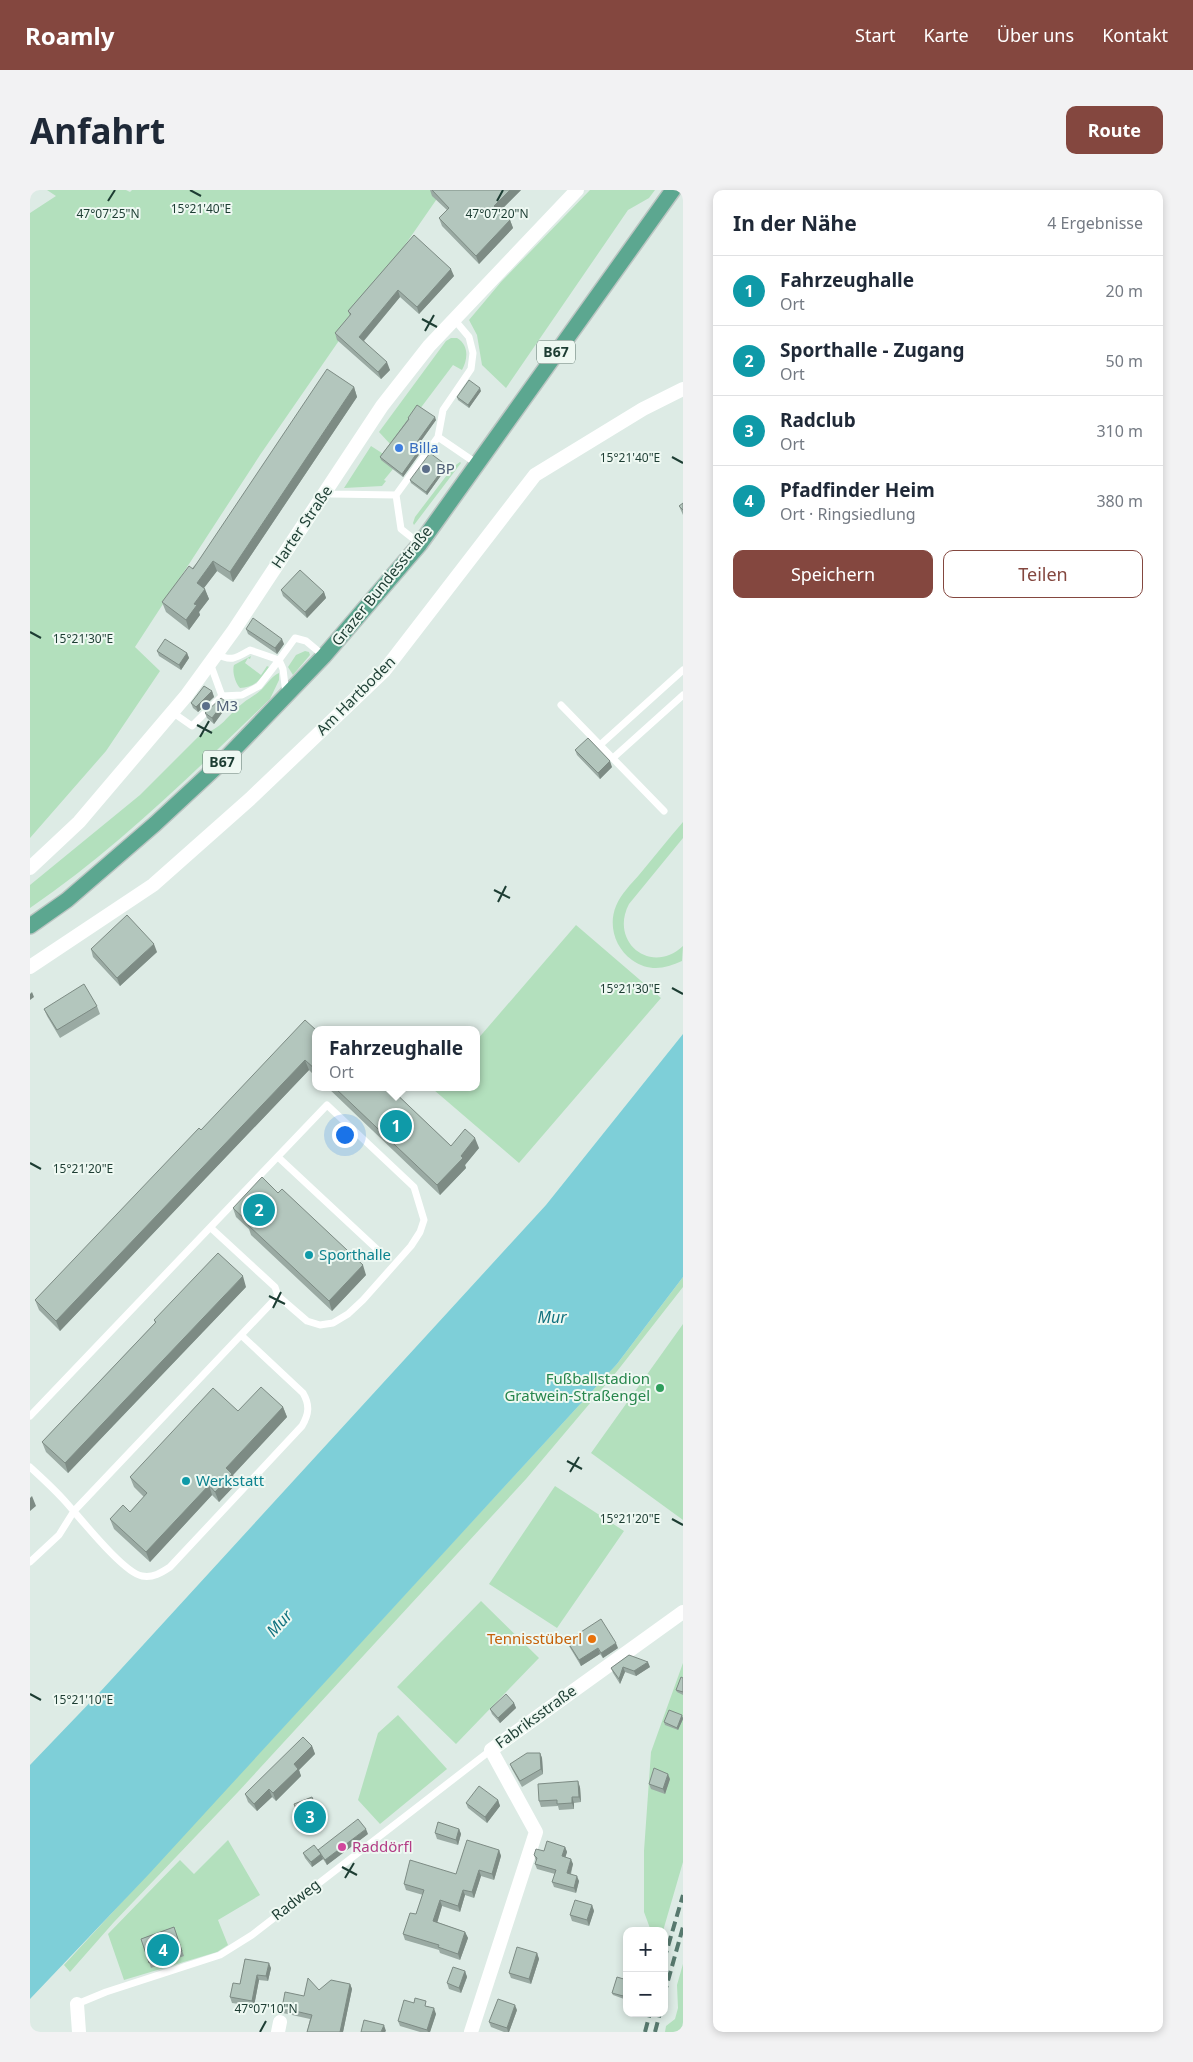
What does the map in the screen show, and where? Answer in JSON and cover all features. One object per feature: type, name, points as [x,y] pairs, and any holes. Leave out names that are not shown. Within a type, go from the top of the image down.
[{"type":"main road","name":"Grazer Bundesstraße","points":[[30,926],[67,900],[225,760],[324,656],[420,544],[476,463],[673,190]]},
{"type":"street","name":"Harter Straße","points":[[30,868],[79,822],[172,712],[213,659],[397,386],[453,318],[577,190]]},
{"type":"street","name":"Am Hartboden","points":[[30,967],[153,885],[250,799],[384,671],[535,476],[643,408],[683,389]]},
{"type":"street","name":"Fabriksstraße","points":[[471,2032],[536,1832],[491,1750],[683,1612]]},
{"type":"street","points":[[77,2004],[80,2032]]},
{"type":"lane","points":[[420,544],[400,529],[396,495],[438,437],[443,410],[471,369],[473,360],[469,337],[453,318]]},
{"type":"lane","points":[[438,437],[476,463]]},
{"type":"lane","points":[[326,491],[332,494],[396,495]]},
{"type":"lane","points":[[172,712],[192,726],[222,696],[242,695],[259,686],[295,638],[306,641],[324,656]]},
{"type":"lane","points":[[222,696],[213,659],[234,659],[250,650],[279,660],[283,669],[286,697]]},
{"type":"lane","points":[[600,745],[683,670]]},
{"type":"lane","points":[[613,758],[683,695]]},
{"type":"lane","points":[[561,705],[664,811]]},
{"type":"lane","points":[[30,1416],[327,1105],[414,1187],[424,1220],[412,1246],[364,1300],[348,1314],[333,1323],[320,1325],[307,1321],[278,1296],[275,1286],[211,1228]]},
{"type":"lane","points":[[278,1157],[381,1254]]},
{"type":"lane","points":[[30,1562],[59,1535],[74,1511],[278,1296]]},
{"type":"lane","points":[[30,1467],[62,1498],[131,1572],[151,1577],[170,1567],[302,1426],[307,1417],[308,1401],[303,1393],[241,1335]]},
{"type":"lane","name":"Radweg","points":[[77,2004],[106,1992],[220,1955],[252,1935],[491,1750]]},
{"type":"green space","points":[[47,190],[126,190],[130,192],[132,190],[443,190],[260,455],[135,647],[160,671],[106,751],[30,838],[30,213],[56,196]]},
{"type":"green space","points":[[590,190],[655,190],[649,198],[628,210],[506,388],[482,365],[477,335],[469,320],[501,282]]},
{"type":"green space","points":[[451,338],[457,338],[464,344],[466,357],[462,370],[453,365],[392,446],[379,432],[446,341]]},
{"type":"green space","points":[[371,446],[385,455],[393,469],[384,480],[386,481],[382,486],[344,488]]},
{"type":"green space","points":[[460,462],[414,525],[415,517],[453,467]]},
{"type":"green space","points":[[305,651],[309,652],[310,655],[293,675],[288,667],[296,655]]},
{"type":"green space","points":[[251,656],[245,663],[261,675],[267,666],[269,667],[258,682],[245,688],[240,688],[234,677],[234,665]]},
{"type":"green space","points":[[279,673],[279,680],[270,699],[184,781],[125,835],[30,908],[30,885],[140,795],[202,733],[209,732],[219,726],[238,707],[260,691]]},
{"type":"green space","points":[[683,822],[683,838],[629,904],[624,918],[624,931],[629,942],[636,950],[647,956],[658,957],[671,954],[683,946],[682,961],[669,966],[651,968],[638,964],[621,949],[617,943],[613,928],[614,913],[623,893]]},
{"type":"green space","points":[[576,925],[661,998],[519,1163],[435,1091],[480,1091],[480,1036]]},
{"type":"green space","points":[[683,1277],[683,1287],[618,1370],[526,1479],[238,1792],[114,1922],[70,1972],[64,1965],[617,1364]]},
{"type":"green space","name":"Fußballstadion Gratwein-Straßengel","points":[[683,1324],[683,1520],[591,1453]]},
{"type":"green space","points":[[555,1486],[624,1531],[557,1628],[489,1584]]},
{"type":"green space","points":[[481,1601],[539,1658],[456,1744],[397,1687]]},
{"type":"green space","points":[[683,1663],[683,1862],[664,1927],[650,1927],[644,1912],[644,1851],[651,1752]]},
{"type":"green space","points":[[398,1715],[447,1769],[380,1824],[358,1800],[378,1733]]},
{"type":"green space","points":[[228,1840],[260,1895],[218,1920],[228,1945],[217,1952],[124,1980],[108,1934],[180,1860],[194,1874]]},
{"type":"green space","points":[[683,1964],[683,2032],[665,2032],[666,2026],[675,2019],[678,2008],[677,1985]]},
{"type":"water","name":"Mur","points":[[683,1034],[683,1277],[617,1364],[149,1874],[30,1999],[30,1765],[100,1692],[546,1205]]},
{"type":"building","points":[[432,190],[510,190],[494,206],[510,220],[476,256],[439,218],[449,208]]},
{"type":"building","points":[[414,235],[451,269],[417,307],[398,290],[359,337],[387,362],[378,372],[335,333],[351,314],[348,311]]},
{"type":"building","points":[[327,369],[354,387],[230,572],[213,561],[197,583],[205,589],[194,604],[197,605],[186,620],[162,602],[189,566],[193,569]]},
{"type":"building","points":[[469,380],[480,388],[468,405],[457,397]]},
{"type":"building","points":[[417,405],[435,417],[417,442],[422,446],[402,474],[380,457],[409,419]]},
{"type":"building","points":[[430,453],[446,465],[426,492],[410,480]]},
{"type":"building","points":[[300,570],[324,592],[305,612],[281,590]]},
{"type":"building","points":[[253,618],[282,639],[275,648],[246,629]]},
{"type":"building","points":[[165,639],[187,653],[179,665],[157,651]]},
{"type":"building","points":[[204,686],[212,691],[196,707],[191,703]]},
{"type":"building","points":[[221,698],[225,701],[212,718],[205,713]]},
{"type":"building","points":[[588,738],[610,761],[598,773],[575,750]]},
{"type":"building","points":[[127,915],[154,944],[117,978],[91,949]]},
{"type":"building","points":[[84,984],[97,1006],[57,1030],[44,1009]]},
{"type":"building","points":[[305,1020],[312,1026],[312,1066],[305,1060],[56,1321],[35,1300],[199,1128],[201,1130]]},
{"type":"building","points":[[338,1091],[393,1091],[451,1146],[465,1129],[475,1138],[461,1156],[463,1158],[437,1185]]},
{"type":"building","name":"Sporthalle","points":[[262,1177],[278,1193],[282,1189],[363,1265],[329,1301],[248,1225],[249,1223],[233,1208]]},
{"type":"building","points":[[218,1253],[243,1276],[65,1463],[42,1442],[156,1322],[154,1320]]},
{"type":"building","name":"Werkstatt","points":[[261,1387],[283,1407],[226,1468],[232,1474],[215,1492],[209,1485],[146,1552],[110,1519],[123,1505],[130,1512],[147,1493],[130,1477],[213,1388],[238,1411]]},
{"type":"building","points":[[601,1619],[616,1643],[601,1653],[598,1648],[579,1660],[567,1641]]},
{"type":"building","points":[[629,1655],[648,1662],[634,1671],[623,1667],[619,1679],[611,1668]]},
{"type":"building","points":[[681,1677],[683,1678],[683,1692],[676,1690]]},
{"type":"building","points":[[506,1694],[514,1703],[498,1718],[490,1709]]},
{"type":"building","points":[[669,1710],[682,1715],[677,1728],[664,1722]]},
{"type":"building","points":[[303,1737],[312,1746],[294,1764],[298,1769],[273,1793],[269,1789],[254,1804],[245,1794]]},
{"type":"building","points":[[527,1753],[540,1753],[541,1769],[520,1781],[510,1764]]},
{"type":"building","points":[[654,1768],[668,1774],[663,1789],[649,1784]]},
{"type":"building","points":[[578,1781],[579,1797],[572,1797],[572,1803],[557,1804],[557,1800],[539,1801],[538,1784]]},
{"type":"building","points":[[479,1786],[498,1800],[485,1817],[466,1803]]},
{"type":"building","points":[[312,1797],[321,1819],[303,1826],[294,1804]]},
{"type":"building","points":[[358,1819],[366,1829],[325,1860],[318,1850]]},
{"type":"building","points":[[438,1822],[459,1829],[456,1840],[435,1833]]},
{"type":"building","points":[[467,1840],[499,1850],[492,1874],[479,1870],[472,1892],[463,1890],[458,1906],[440,1900],[433,1921],[465,1932],[458,1954],[438,1947],[439,1945],[403,1934],[410,1913],[416,1914],[424,1890],[404,1884],[410,1860],[456,1874]]},
{"type":"building","points":[[547,1841],[565,1847],[562,1856],[571,1859],[567,1873],[577,1876],[574,1888],[552,1882],[556,1870],[535,1864],[537,1858],[534,1855],[536,1849],[544,1851]]},
{"type":"building","points":[[314,1845],[321,1854],[311,1862],[303,1853]]},
{"type":"building","points":[[575,1900],[592,1905],[587,1920],[570,1915]]},
{"type":"building","points":[[174,1927],[182,1951],[149,1963],[141,1939]]},
{"type":"building","points":[[517,1947],[537,1953],[529,1979],[509,1973]]},
{"type":"building","points":[[245,1959],[269,1963],[266,1976],[257,1975],[252,2001],[230,1997],[233,1983],[240,1984]]},
{"type":"building","points":[[453,1967],[465,1971],[459,1988],[447,1983]]},
{"type":"building","points":[[617,1977],[623,1979],[623,1996],[612,1993]]},
{"type":"building","points":[[308,1978],[319,1990],[331,1980],[350,1984],[340,2032],[307,2032],[312,2015],[282,2008],[285,1992],[304,1996]]},
{"type":"building","points":[[415,1998],[426,2001],[425,2006],[434,2008],[427,2030],[398,2021],[404,2000],[414,2003]]},
{"type":"building","points":[[498,1999],[515,2005],[507,2028],[489,2022]]},
{"type":"building","points":[[364,2020],[384,2025],[381,2032],[361,2032]]},
{"type":"railway","points":[[668,1946],[683,1895]]},
{"type":"railway","points":[[668,1981],[683,1927]]},
{"type":"railway","points":[[645,2032],[649,2017]]},
{"type":"railway","points":[[655,2032],[659,2017]]},
{"type":"place","name":"Billa","points":[[399,448]]},
{"type":"place","name":"BP","points":[[426,469]]},
{"type":"place","name":"M3","points":[[206,706]]},
{"type":"place","name":"Fahrzeughalle","points":[[396,1126]]},
{"type":"place","name":"Sporthalle - Zugang","points":[[259,1210]]},
{"type":"place","name":"Sporthalle","points":[[309,1255]]},
{"type":"place","name":"Fußballstadion Gratwein-Straßengel","points":[[660,1388]]},
{"type":"place","name":"Werkstatt","points":[[186,1481]]},
{"type":"place","name":"Tennisstüberl","points":[[592,1639]]},
{"type":"place","name":"Radclub","points":[[310,1817]]},
{"type":"place","name":"Raddörfl","points":[[342,1847]]},
{"type":"place","name":"Pfadfinder Heim","points":[[163,1950]]}]
